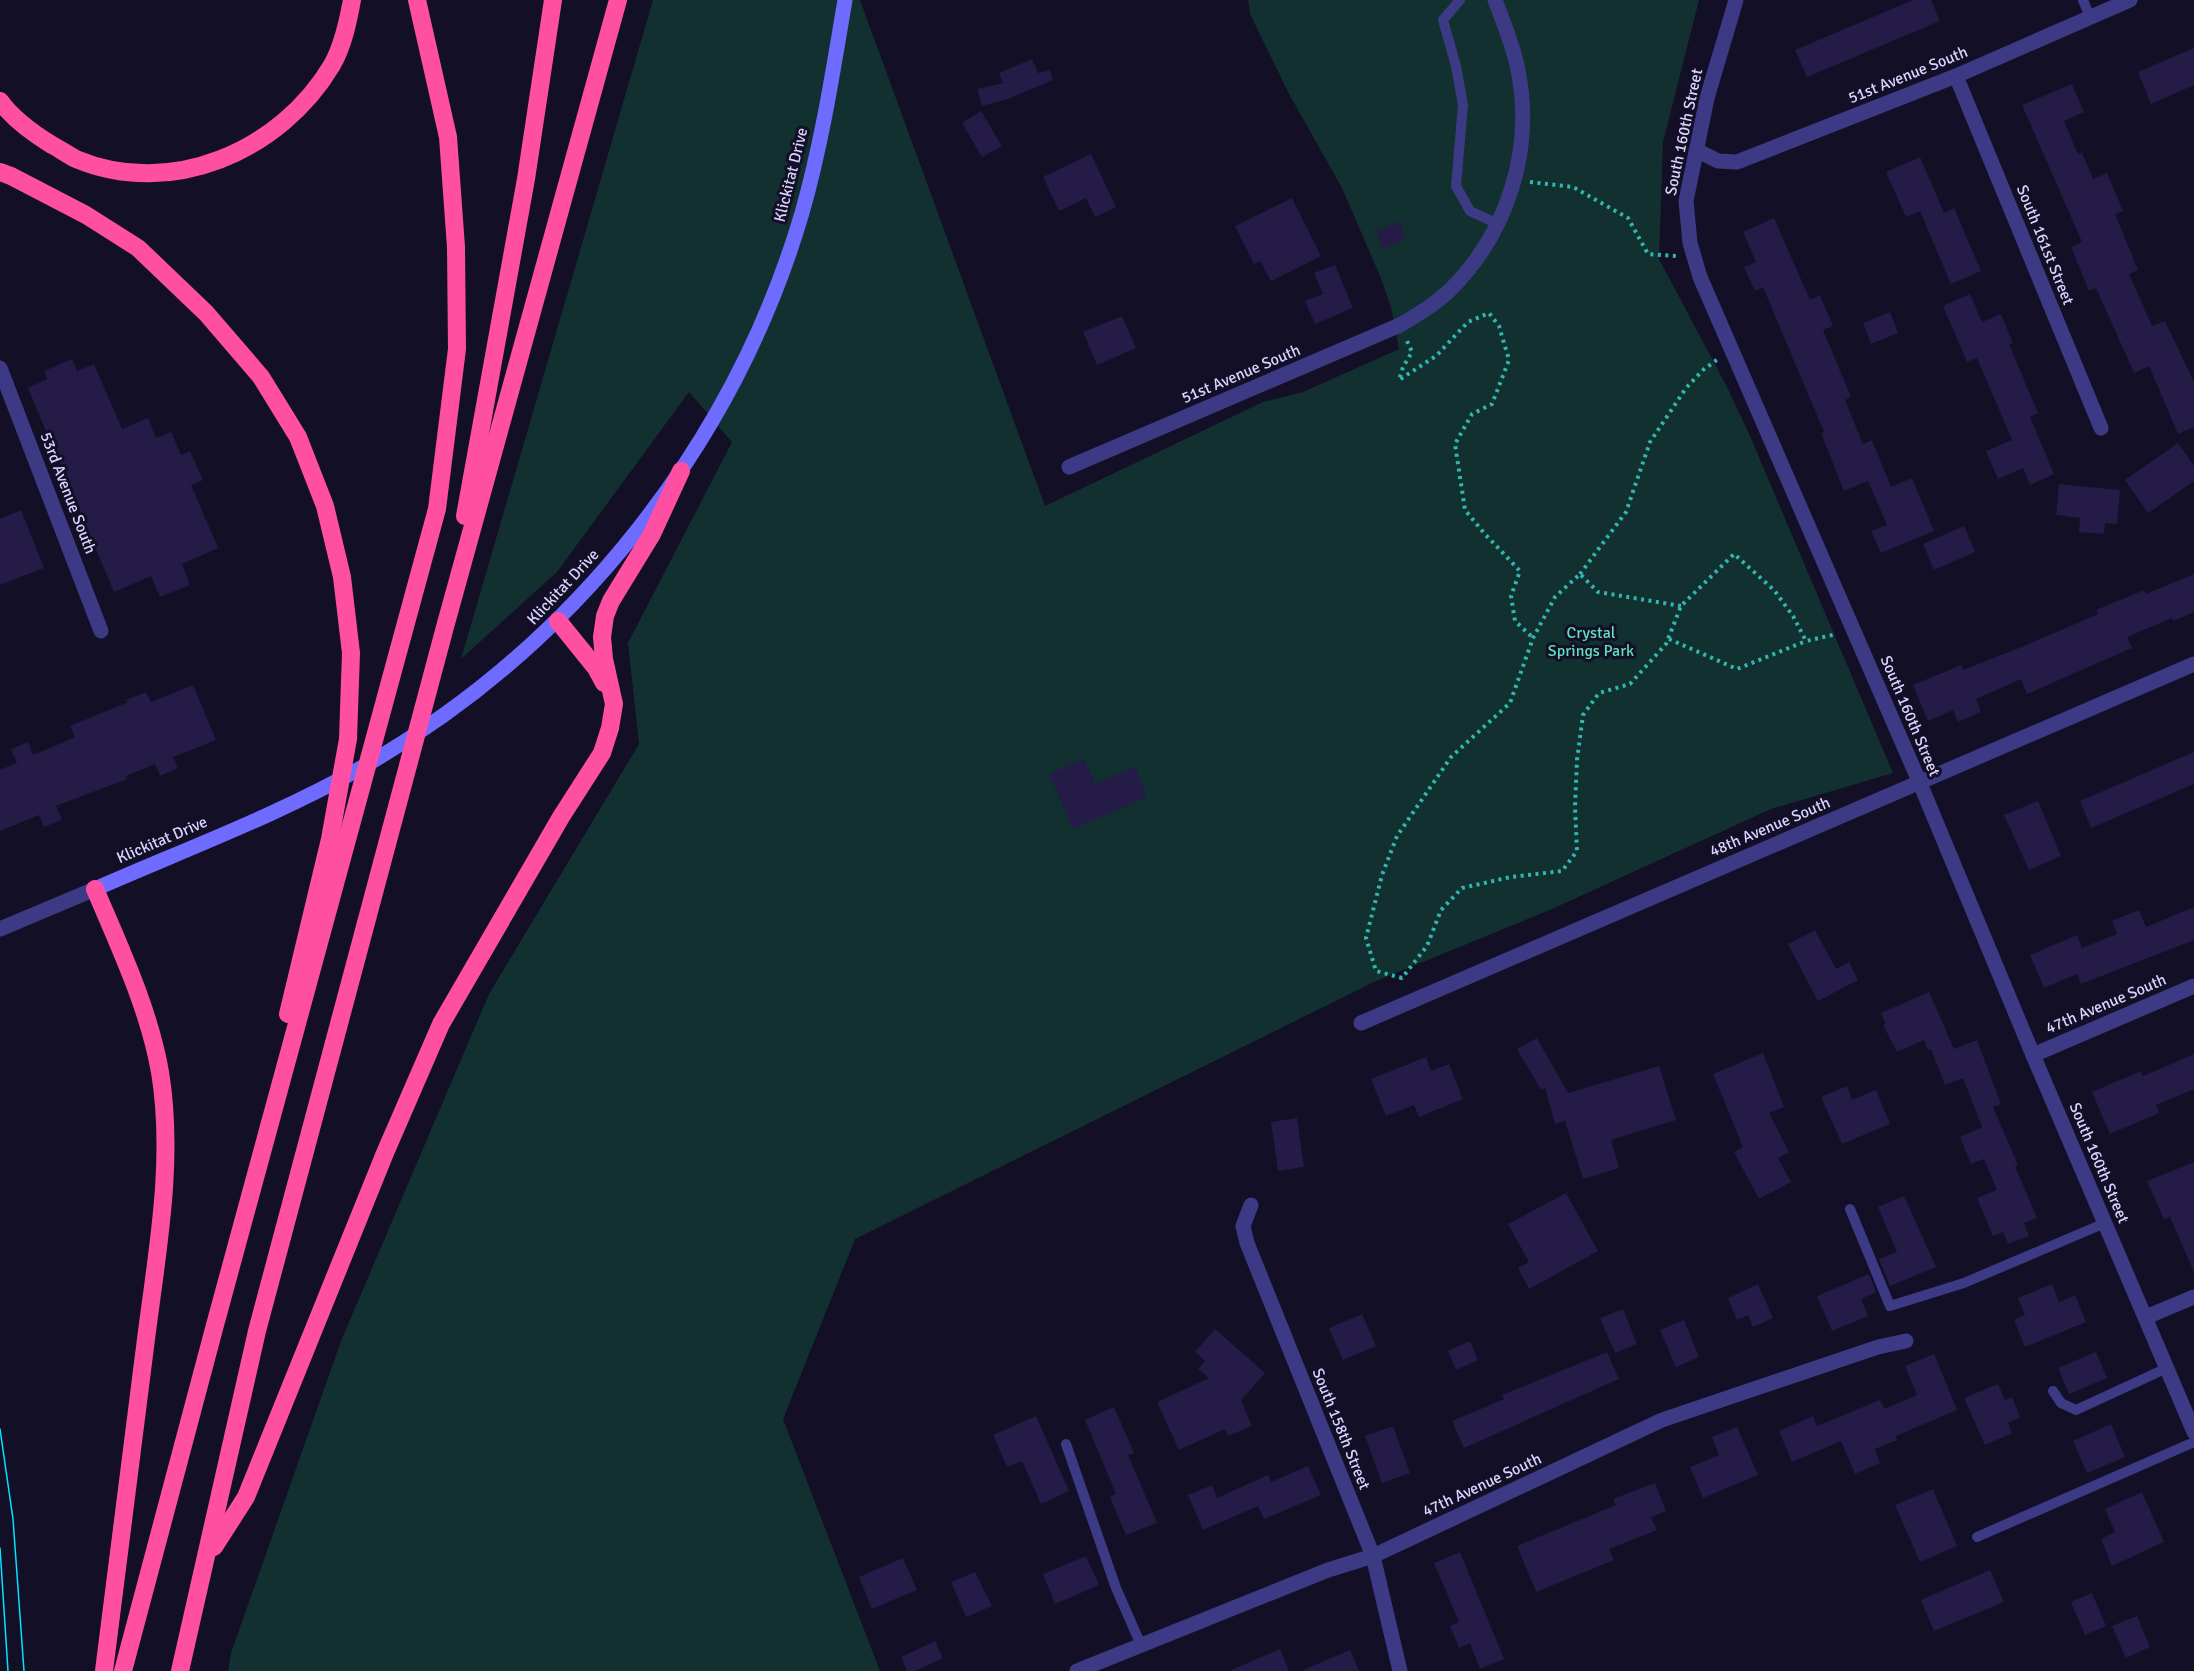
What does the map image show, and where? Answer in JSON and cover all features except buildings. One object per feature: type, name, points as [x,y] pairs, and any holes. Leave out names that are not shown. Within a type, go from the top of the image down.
[{"type":"highway","points":[[0,101],[6,110],[40,138],[75,159],[112,169],[149,172],[171,172],[204,165],[241,151],[273,132],[308,99],[332,64],[348,24],[352,0]]},
{"type":"highway","points":[[123,1671],[214,1325],[437,508],[457,348],[456,247],[448,137],[417,0]]},
{"type":"highway","points":[[445,627],[526,179],[553,0]]},
{"type":"highway","points":[[180,1671],[257,1331],[445,627],[618,0]]},
{"type":"highway","points":[[0,172],[86,215],[138,248],[206,313],[261,377],[298,437],[325,506],[342,577],[351,653],[348,739],[330,839],[214,1325]]},
{"type":"highway","points":[[206,1559],[246,1497],[385,1153],[441,1024],[561,818],[602,753],[610,728],[614,704],[604,659],[602,637],[605,616],[611,601],[652,534],[681,471]]},
{"type":"highway","points":[[558,621],[596,668],[614,704]]},
{"type":"highway","points":[[96,889],[149,1029],[160,1072],[165,1171],[104,1671]]},
{"type":"main road","name":"Klickitat Drive","points":[[96,889],[271,813],[335,782],[397,747],[455,707],[511,663],[558,621],[634,536],[681,471],[729,392],[786,260],[812,173],[845,0]]},
{"type":"street","name":"51st Avenue South","points":[[1069,467],[1401,325],[1425,310],[1466,273],[1483,251],[1498,224],[1514,180],[1522,147],[1523,112],[1517,66],[1496,0]]},
{"type":"street","name":"South 160th Street","points":[[1736,0],[1707,98],[1686,201],[1692,254],[1919,782],[2194,1432]]},
{"type":"street","name":"51st Avenue South","points":[[1696,150],[1718,161],[1737,162],[1956,76],[2130,0]]},
{"type":"street","name":"South 161st Street","points":[[1956,76],[2102,428]]},
{"type":"street","name":"53rd Avenue South","points":[[0,368],[101,631]]},
{"type":"street","name":"48th Avenue South","points":[[1360,1023],[2194,664]]},
{"type":"street","name":"Klickitat Drive","points":[[0,929],[96,889]]},
{"type":"street","name":"47th Avenue South","points":[[2033,1055],[2194,986]]},
{"type":"street","name":"South 158th Street","points":[[1251,1205],[1243,1226],[1246,1243],[1373,1556],[1400,1671]]},
{"type":"street","points":[[2146,1317],[2194,1297]]},
{"type":"street","name":"47th Avenue South","points":[[1077,1671],[1328,1570],[1373,1556],[1662,1420],[1878,1347],[1906,1341]]},
{"type":"lane","points":[[1460,0],[1443,20],[1456,66],[1463,105],[1455,186],[1470,211],[1498,224]]},
{"type":"lane","points":[[2084,0],[2090,17]]},
{"type":"lane","points":[[1850,1209],[1890,1306],[1964,1283],[2105,1223]]},
{"type":"lane","points":[[2054,1391],[2061,1403],[2076,1410],[2167,1368]]},
{"type":"lane","points":[[1977,1537],[2194,1442]]},
{"type":"lane","points":[[1066,1444],[1116,1588],[1141,1645]]},
{"type":"path","points":[[1514,180],[1573,187],[1628,218],[1648,254],[1671,257],[1692,254]]},
{"type":"path","points":[[1401,325],[1412,352],[1399,380],[1436,356],[1468,322],[1489,313],[1499,326],[1509,360],[1492,404],[1472,414],[1455,444],[1465,510],[1520,572],[1511,596],[1515,621],[1533,638]]},
{"type":"path","points":[[1732,350],[1703,369],[1686,388],[1650,442],[1626,512],[1580,574],[1555,597],[1533,638],[1510,703],[1451,757],[1397,836],[1382,874],[1366,938],[1376,971],[1402,978],[1427,946],[1441,910],[1462,888],[1511,877],[1562,871],[1577,851],[1575,807],[1577,760],[1583,715],[1599,693],[1630,684],[1666,644],[1681,606],[1734,554],[1774,590],[1793,616],[1806,641]]},
{"type":"path","points":[[1580,574],[1598,592],[1681,606]]},
{"type":"path","points":[[1669,639],[1737,669],[1806,641],[1854,631]]},
{"type":"green space","name":"Crystal Springs Park","points":[[653,0],[860,0],[1045,506],[1263,402],[1303,392],[1399,349],[1391,307],[1342,188],[1289,94],[1250,14],[1248,0],[1699,0],[1663,142],[1659,259],[1728,389],[1750,436],[1893,773],[1771,809],[1552,909],[1374,982],[855,1239],[783,1419],[880,1671],[228,1671],[231,1653],[341,1341],[489,994],[639,744],[628,643],[732,442],[689,392],[557,572],[461,659]]},
{"type":"tram line","points":[[0,1429],[13,1519],[24,1671]]},
{"type":"tram line","points":[[0,1548],[8,1671]]}]
